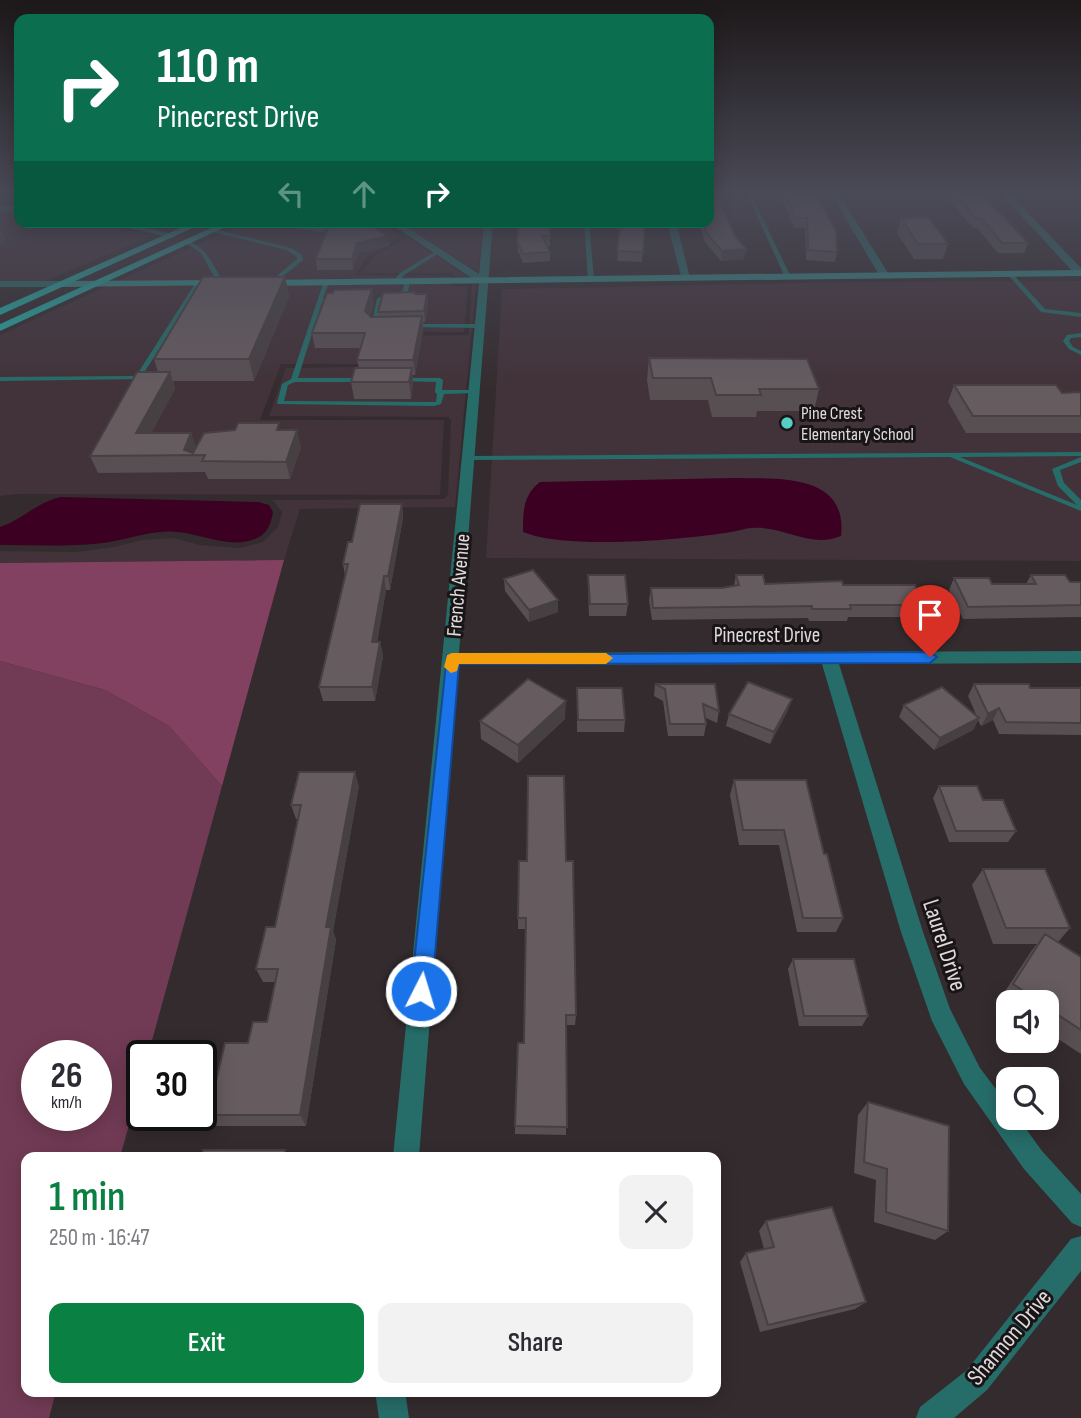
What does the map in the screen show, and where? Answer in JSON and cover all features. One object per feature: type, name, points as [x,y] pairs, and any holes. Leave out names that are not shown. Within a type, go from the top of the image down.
[{"type":"main road","points":[[0,312],[116,260]]},
{"type":"main road","points":[[0,328],[149,260]]},
{"type":"main road","points":[[253,283],[883,273],[1081,273]]},
{"type":"main road","points":[[63,284],[240,283]]},
{"type":"street","points":[[451,260],[483,281]]},
{"type":"street","name":"French Avenue","points":[[406,1152],[485,260]]},
{"type":"street","points":[[682,260],[686,276]]},
{"type":"street","points":[[875,260],[883,273]]},
{"type":"street","points":[[1069,260],[1081,273]]},
{"type":"street","points":[[0,284],[63,284]]},
{"type":"street","name":"Pinecrest Drive","points":[[452,659],[1081,657]]},
{"type":"street","name":"Laurel Drive","points":[[828,658],[940,1013],[972,1076],[1033,1160],[1081,1214]]},
{"type":"street","name":"Shannon Drive","points":[[931,1418],[977,1380],[1081,1249]]},
{"type":"street","points":[[391,1397],[394,1418]]},
{"type":"lane","points":[[208,260],[218,278],[215,283]]},
{"type":"lane","points":[[277,283],[280,276],[300,260]]},
{"type":"lane","points":[[368,299],[403,299],[402,274],[425,260]]},
{"type":"lane","points":[[589,260],[591,279]]},
{"type":"lane","points":[[780,260],[787,275]]},
{"type":"lane","points":[[1009,273],[1043,311],[1081,315]]},
{"type":"lane","points":[[294,380],[326,282]]},
{"type":"lane","points":[[0,379],[138,378],[198,283]]},
{"type":"lane","points":[[380,299],[373,327],[387,327]]},
{"type":"lane","points":[[320,300],[332,300]]},
{"type":"lane","points":[[400,326],[480,326]]},
{"type":"lane","points":[[1081,335],[1069,335],[1066,341],[1071,348],[1081,353]]},
{"type":"lane","points":[[374,380],[294,380],[285,384],[280,403],[434,404],[439,403],[441,392]]},
{"type":"lane","points":[[400,380],[440,380],[438,392],[474,392]]},
{"type":"lane","points":[[953,456],[1081,506]]},
{"type":"lane","points":[[469,458],[1081,457]]},
{"type":"lane","points":[[1081,457],[1056,469],[1067,493],[1081,506]]},
{"type":"shaded area","points":[[0,260],[94,260],[46,281],[0,281]]},
{"type":"shaded area","points":[[164,260],[365,260],[355,275],[451,276],[451,286],[468,287],[464,332],[370,332],[359,364],[281,364],[260,420],[444,420],[440,495],[0,496],[0,335]]},
{"type":"shaded area","points":[[371,260],[443,260],[470,278],[457,278],[452,273],[362,273]]},
{"type":"shaded area","points":[[459,260],[479,260],[478,272]]},
{"type":"shaded area","name":"Pine Crest Elementary School","points":[[1081,281],[1081,561],[486,558],[502,289],[848,282]]},
{"type":"shaded area","points":[[472,285],[476,285],[455,507],[300,509],[284,560],[0,563],[0,551],[77,552],[142,540],[174,538],[200,545],[240,548],[263,542],[278,527],[282,512],[273,500],[444,499],[448,494],[451,420],[448,417],[269,416],[286,368],[362,367],[374,336],[469,335]]},
{"type":"shaded area","points":[[732,478],[788,480],[806,483],[821,490],[833,500],[840,515],[841,536],[818,540],[764,528],[752,528],[684,538],[595,542],[567,541],[523,532],[527,498],[540,482]]},
{"type":"shaded area","points":[[61,497],[258,502],[269,505],[273,512],[264,533],[247,541],[228,542],[168,531],[90,544],[0,545],[0,527],[52,499]]},
{"type":"shaded area","points":[[284,560],[222,786],[169,726],[105,690],[0,661],[0,563]]},
{"type":"shaded area","points":[[0,661],[105,690],[169,726],[222,786],[152,1040],[126,1040],[127,1131],[121,1152],[21,1152],[21,1397],[54,1397],[49,1418],[0,1418]]},
{"type":"building","points":[[203,277],[285,277],[249,359],[154,359]]},
{"type":"building","points":[[372,289],[365,311],[371,317],[422,316],[413,360],[357,360],[365,333],[312,333],[327,293],[333,293],[334,290]]},
{"type":"building","points":[[383,293],[427,294],[424,311],[378,312]]},
{"type":"building","points":[[649,358],[807,359],[819,389],[759,389],[761,395],[716,395],[711,378],[653,378]]},
{"type":"building","points":[[355,368],[412,368],[409,382],[351,382]]},
{"type":"building","points":[[137,372],[170,372],[136,433],[191,433],[184,450],[193,453],[204,433],[235,430],[238,423],[279,423],[277,430],[297,430],[286,462],[202,461],[205,455],[90,456]]},
{"type":"building","points":[[954,385],[1056,385],[1062,393],[1081,392],[1081,416],[973,416]]},
{"type":"building","points":[[360,504],[402,504],[388,576],[384,576],[372,642],[380,642],[372,687],[319,687],[348,564],[343,564],[348,542],[352,542]]},
{"type":"building","points":[[533,570],[558,600],[529,610],[504,579]]},
{"type":"building","points":[[588,575],[625,575],[628,604],[590,604]]},
{"type":"building","points":[[736,575],[763,575],[765,584],[842,581],[843,585],[915,585],[924,605],[850,605],[851,609],[812,609],[812,606],[653,608],[651,588],[722,588],[739,585]]},
{"type":"building","points":[[1031,575],[1065,575],[1070,582],[1081,582],[1081,605],[968,607],[954,578],[989,578],[992,584],[1036,584]]},
{"type":"building","points":[[528,679],[566,701],[518,745],[480,721]]},
{"type":"building","points":[[748,682],[792,699],[774,732],[729,714]]},
{"type":"building","points":[[655,684],[715,684],[719,711],[703,704],[706,724],[670,724],[665,689]]},
{"type":"building","points":[[974,684],[1081,688],[1081,723],[1006,722],[999,708],[988,714]]},
{"type":"building","points":[[942,687],[979,718],[940,738],[904,705]]},
{"type":"building","points":[[577,688],[622,688],[625,720],[578,720]]},
{"type":"building","points":[[299,772],[355,772],[326,927],[331,927],[300,1115],[217,1115],[217,1077],[225,1043],[248,1043],[253,1022],[267,1022],[278,969],[256,969],[266,927],[275,927],[301,805],[291,805]]},
{"type":"building","points":[[528,776],[564,776],[566,861],[573,861],[576,1015],[566,1015],[567,1127],[515,1126],[518,1043],[524,1043],[526,918],[518,918],[519,861],[527,861]]},
{"type":"building","points":[[734,780],[806,780],[843,918],[803,918],[784,830],[743,830]]},
{"type":"building","points":[[939,786],[977,786],[983,800],[1003,800],[1016,831],[956,831]]},
{"type":"building","points":[[983,869],[1045,869],[1070,928],[1006,928]]},
{"type":"building","points":[[1045,934],[1081,957],[1081,1030],[1059,1016],[1059,990],[1022,990],[1013,984]]},
{"type":"building","points":[[793,959],[854,959],[868,1016],[804,1016]]},
{"type":"building","points":[[868,1102],[949,1126],[948,1231],[886,1212],[887,1169],[864,1162]]},
{"type":"building","points":[[203,1150],[285,1150],[285,1152]]},
{"type":"building","points":[[832,1207],[866,1302],[768,1325],[746,1253],[774,1247],[766,1221]]},
{"type":"slow traffic","points":[[451,667],[452,659],[606,658]]},
{"type":"place","name":"Pine Crest Elementary School","points":[[787,423]]},
{"type":"route","points":[[421,991],[452,659],[930,657]]}]
